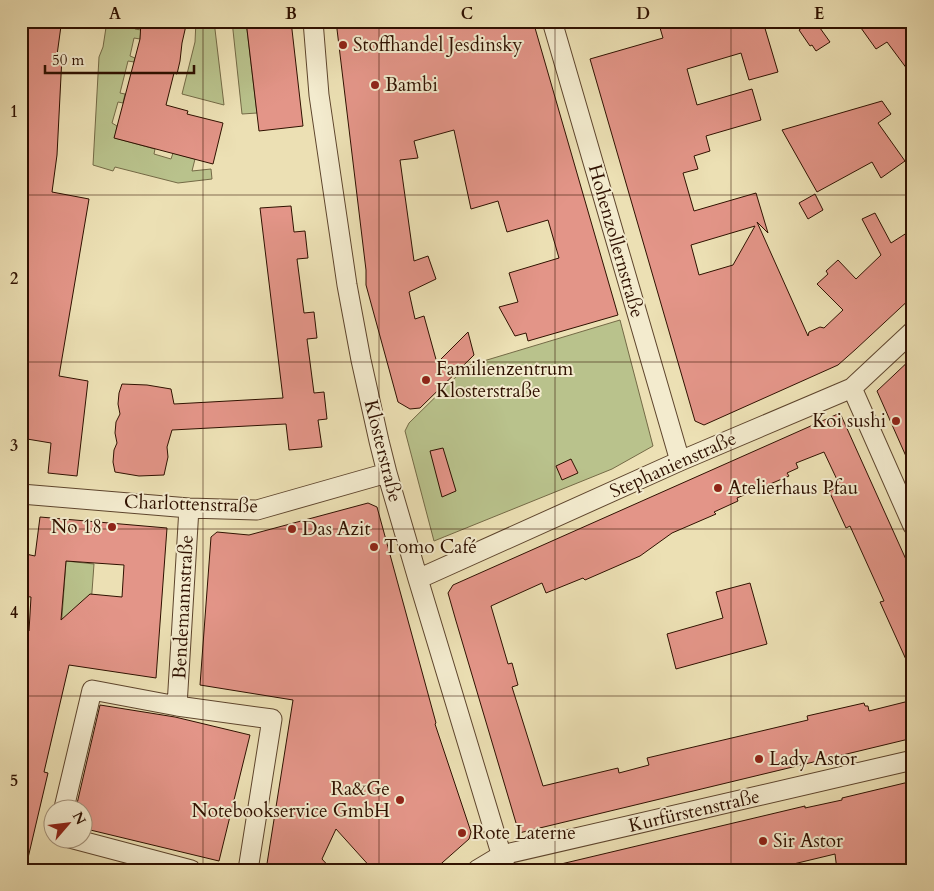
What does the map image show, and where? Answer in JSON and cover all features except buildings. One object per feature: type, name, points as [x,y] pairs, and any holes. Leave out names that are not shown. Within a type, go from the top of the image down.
[{"type":"street","name":"Klosterstraße","points":[[313,21],[319,95],[347,286],[361,360],[387,473],[504,863]]},
{"type":"street","name":"Hohenzollernstraße","points":[[552,21],[680,461]]},
{"type":"street","name":"Stephanienstraße","points":[[418,579],[680,461],[852,388],[913,331]]},
{"type":"street","points":[[852,388],[913,526]]},
{"type":"street","name":"Charlottenstraße","points":[[21,494],[189,508],[257,510],[387,473]]},
{"type":"street","name":"Bendemannstraße","points":[[177,706],[189,508]]},
{"type":"street","name":"Bendemannstraße","points":[[66,798],[92,690],[177,706],[272,719],[248,870]]},
{"type":"street","name":"Kurfürstenstraße","points":[[478,870],[913,760]]},
{"type":"street","points":[[92,846],[145,864],[191,870]]},
{"type":"green space","points":[[107,21],[136,21],[135,29],[141,30],[140,39],[134,38],[130,56],[135,58],[134,62],[128,61],[120,93],[125,94],[123,103],[118,102],[112,123],[117,126],[115,138],[155,149],[154,154],[171,159],[173,153],[195,159],[192,171],[211,169],[212,179],[178,183],[115,167],[113,171],[93,165],[99,57],[103,47]]},
{"type":"green space","points":[[196,21],[214,21],[224,105],[182,94],[195,42]]},
{"type":"green space","points":[[232,21],[246,21],[257,113],[242,114]]},
{"type":"green space","points":[[620,320],[653,446],[612,469],[434,541],[405,431],[409,423],[467,366]]},
{"type":"green space","points":[[66,561],[94,564],[89,633],[61,630]]},
{"type":"place","name":"Stoffhandel Jesdinsky","points":[[343,45]]},
{"type":"place","name":"Bambi","points":[[375,85]]},
{"type":"place","name":"Familienzentrum Klosterstraße","points":[[426,380]]},
{"type":"place","name":"Koi sushi","points":[[896,421]]},
{"type":"place","name":"Atelierhaus Pfau","points":[[718,488]]},
{"type":"place","name":"No 18","points":[[112,527]]},
{"type":"place","name":"Das Azit","points":[[292,529]]},
{"type":"place","name":"Tomo Café","points":[[374,547]]},
{"type":"place","name":"Lady Astor","points":[[759,759]]},
{"type":"place","name":"Ra&Ge Notebookservice GmbH","points":[[400,800]]},
{"type":"place","name":"Rote Laterne","points":[[462,833]]},
{"type":"place","name":"Sir Astor","points":[[763,841]]}]
